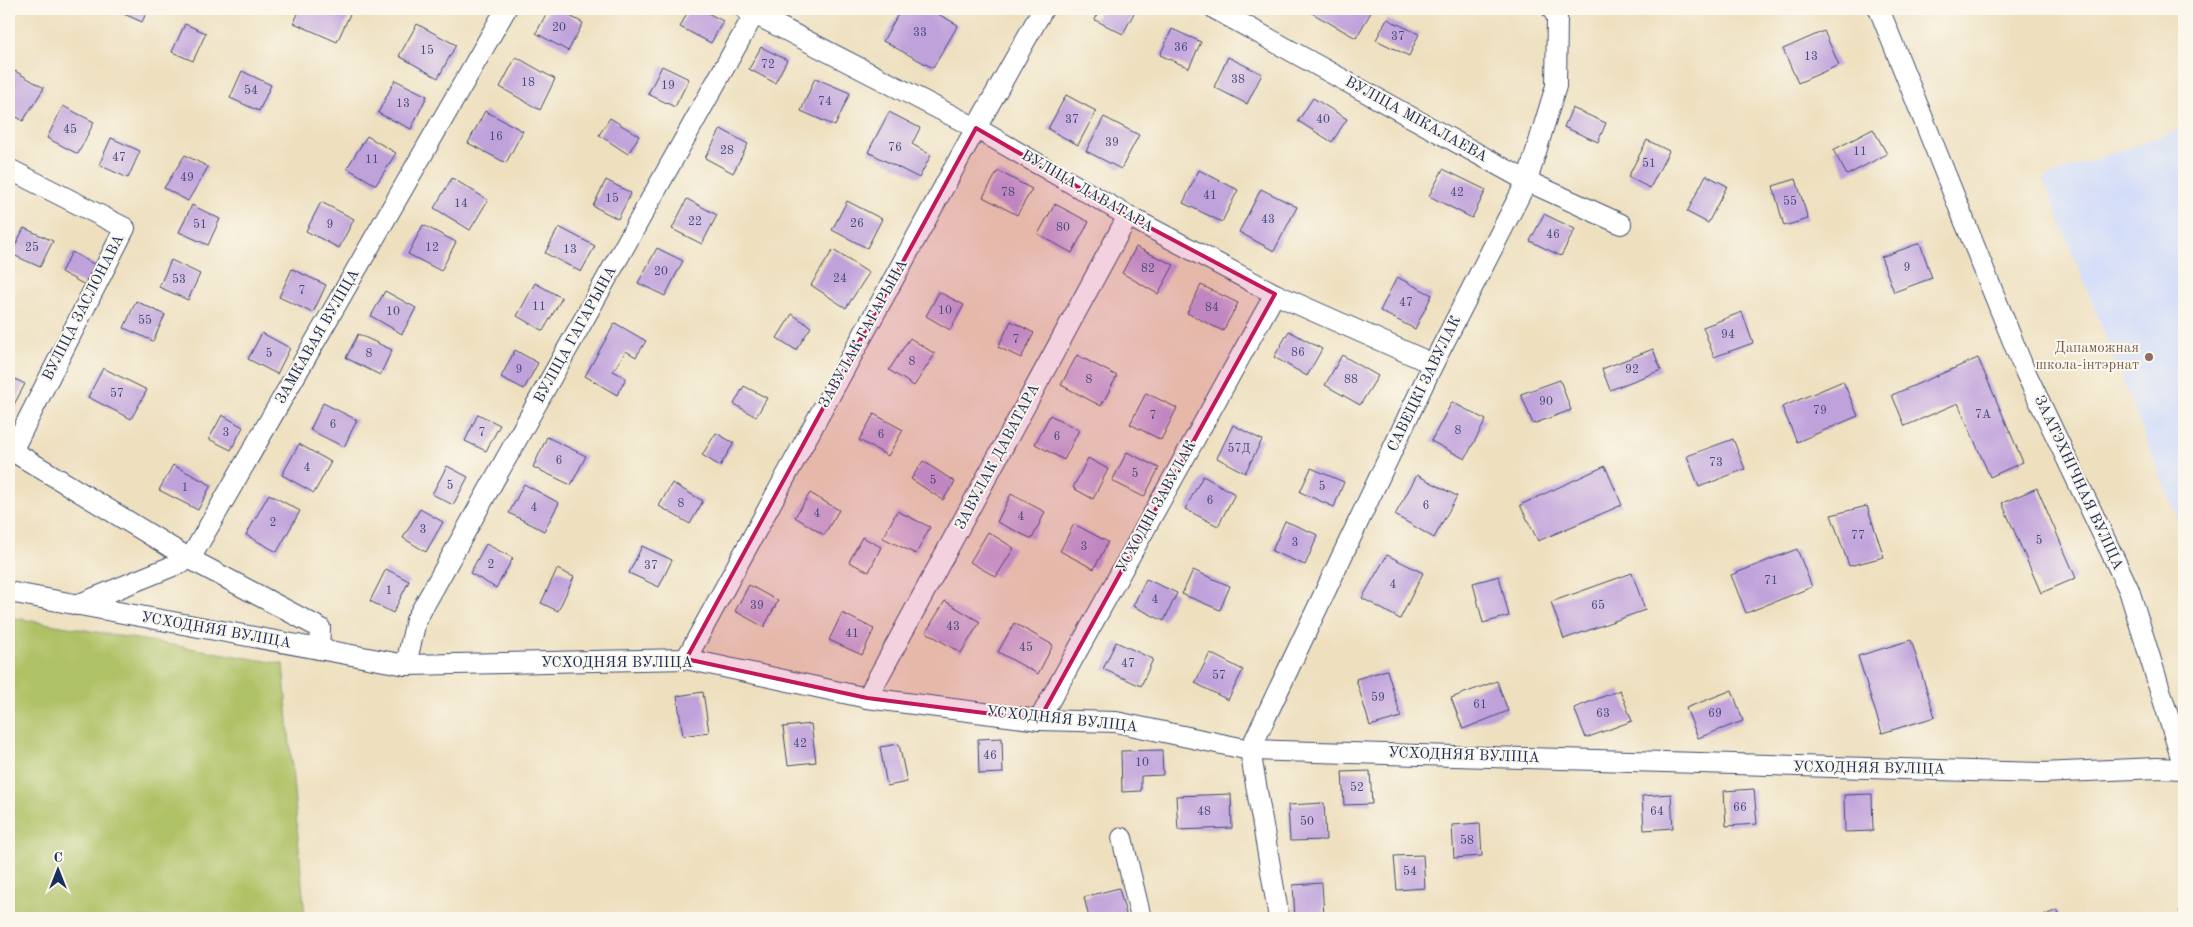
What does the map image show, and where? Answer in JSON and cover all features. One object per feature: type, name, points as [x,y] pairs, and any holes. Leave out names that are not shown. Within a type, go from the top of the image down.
[{"type":"street","name":"ЗАМКАВАЯ ВУЛІЦА","points":[[190,559],[506,9]]},
{"type":"street","name":"ЗАВУЛАК ГАГАРЫНА","points":[[686,659],[976,128],[1044,9]]},
{"type":"street","name":"ВУЛІЦА МІКАЛАЕВА","points":[[1216,9],[1527,182],[1621,224]]},
{"type":"street","name":"САВЕЦКІ ЗАВУЛАК","points":[[1250,750],[1433,364],[1527,182],[1556,86],[1557,17],[1552,9]]},
{"type":"street","name":"ЗААТЭХНІЧНАЯ ВУЛІЦА","points":[[1879,9],[2024,369],[2129,590],[2184,768]]},
{"type":"street","name":"ВУЛІЦА ДАВАТАРА","points":[[752,10],[976,128],[1128,216],[1275,294],[1433,364]]},
{"type":"street","name":"ВУЛІЦА ГАГАРЫНА","points":[[406,665],[416,620],[752,10]]},
{"type":"street","name":"ВУЛІЦА ЗАСЛОНАВА","points":[[9,169],[124,228],[11,450],[190,559],[320,628],[319,649]]},
{"type":"street","name":"ЗАВУЛАК ДАВАТАРА","points":[[867,698],[1128,216]]},
{"type":"street","name":"УСХОДНІ ЗАВУЛАК","points":[[1039,720],[1275,294]]},
{"type":"street","points":[[77,606],[190,559]]},
{"type":"street","name":"УСХОДНЯЯ ВУЛІЦА","points":[[9,592],[406,665],[686,659],[867,698],[1039,720],[1116,722],[1250,750],[2041,773],[2184,768]]},
{"type":"street","points":[[1250,750],[1279,918]]},
{"type":"street","points":[[1122,838],[1140,918]]},
{"type":"highlighted area","points":[[976,128],[1128,216],[1275,294],[1039,720],[867,698],[686,659]]},
{"type":"shaded area","name":"Дапаможная школа-інтэрнат","points":[[2184,128],[2184,536],[2043,178]]},
{"type":"green space","points":[[9,617],[283,664],[305,918],[9,918]]},
{"type":"building","points":[[113,9],[148,9],[142,22]]},
{"type":"building","points":[[300,9],[344,9],[351,12],[337,42],[294,23]]},
{"type":"building","points":[[549,9],[557,9],[583,23],[568,51],[536,33]]},
{"type":"building","points":[[689,9],[700,9],[723,21],[711,43],[680,27]]},
{"type":"building","points":[[901,9],[929,9],[958,25],[933,68],[883,41]]},
{"type":"building","points":[[1100,9],[1136,9],[1123,34],[1095,20]]},
{"type":"building","points":[[1312,9],[1373,9],[1356,38],[1310,12]]},
{"type":"building","points":[[1387,19],[1419,34],[1409,56],[1376,40]]},
{"type":"building","points":[[185,24],[206,33],[193,61],[172,52]]},
{"type":"building","points":[[417,24],[456,45],[438,78],[399,56]]},
{"type":"building","points":[[1172,29],[1201,42],[1189,68],[1160,55]]},
{"type":"building","points":[[1824,31],[1839,65],[1798,83],[1783,49]]},
{"type":"building","points":[[761,47],[787,60],[775,83],[749,69]]},
{"type":"building","points":[[516,57],[555,79],[540,110],[500,87]]},
{"type":"building","points":[[1228,57],[1262,74],[1247,104],[1214,87]]},
{"type":"building","points":[[662,66],[689,79],[675,107],[648,94]]},
{"type":"building","points":[[15,71],[44,88],[23,121],[9,112],[9,81]]},
{"type":"building","points":[[242,71],[271,85],[259,111],[230,98]]},
{"type":"building","points":[[815,78],[850,93],[835,126],[801,111]]},
{"type":"building","points":[[395,80],[427,96],[411,129],[378,113]]},
{"type":"building","points":[[1066,95],[1096,111],[1078,145],[1048,129]]},
{"type":"building","points":[[1313,98],[1347,119],[1332,142],[1298,121]]},
{"type":"building","points":[[63,106],[94,122],[78,154],[47,138]]},
{"type":"building","points":[[1572,108],[1606,123],[1598,142],[1564,127]]},
{"type":"building","points":[[485,111],[523,131],[506,163],[468,143]]},
{"type":"building","points":[[889,112],[920,128],[912,144],[931,155],[919,178],[868,152]]},
{"type":"building","points":[[1104,117],[1139,135],[1121,169],[1086,151]]},
{"type":"building","points":[[610,118],[639,136],[628,154],[599,135]]},
{"type":"building","points":[[721,129],[748,144],[733,173],[705,158]]},
{"type":"building","points":[[1873,129],[1887,154],[1847,175],[1833,150]]},
{"type":"building","points":[[367,136],[396,153],[376,185],[347,168]]},
{"type":"building","points":[[111,138],[140,151],[128,178],[99,165]]},
{"type":"building","points":[[1647,140],[1669,151],[1650,188],[1628,177]]},
{"type":"building","points":[[185,155],[208,167],[188,201],[164,188]]},
{"type":"building","points":[[1443,169],[1486,190],[1472,218],[1429,196]]},
{"type":"building","points":[[1199,170],[1238,190],[1222,222],[1183,203]]},
{"type":"building","points":[[998,171],[1032,189],[1017,215],[983,197]]},
{"type":"building","points":[[1706,175],[1727,186],[1708,223],[1687,212]]},
{"type":"building","points":[[452,178],[488,200],[470,230],[434,208]]},
{"type":"building","points":[[1796,179],[1808,219],[1784,226],[1773,186]]},
{"type":"building","points":[[606,180],[631,193],[618,219],[593,206]]},
{"type":"building","points":[[1261,189],[1297,207],[1274,251],[1239,232]]},
{"type":"building","points":[[687,199],[717,215],[702,244],[672,229]]},
{"type":"building","points":[[847,201],[882,219],[867,248],[832,230]]},
{"type":"building","points":[[321,202],[354,219],[339,248],[306,231]]},
{"type":"building","points":[[1055,204],[1089,222],[1072,253],[1038,234]]},
{"type":"building","points":[[192,205],[220,219],[208,245],[179,232]]},
{"type":"building","points":[[1544,214],[1575,229],[1561,256],[1530,241]]},
{"type":"building","points":[[423,225],[456,242],[441,271],[408,254]]},
{"type":"building","points":[[559,227],[595,246],[581,272],[545,253]]},
{"type":"building","points":[[24,228],[53,241],[40,267],[11,254]]},
{"type":"building","points":[[1920,243],[1932,278],[1894,292],[1881,257]]},
{"type":"building","points":[[1136,247],[1174,265],[1158,294],[1122,273]]},
{"type":"building","points":[[657,248],[683,261],[665,296],[638,283]]},
{"type":"building","points":[[833,250],[869,273],[846,308],[811,285]]},
{"type":"building","points":[[72,252],[99,267],[89,287],[61,272]]},
{"type":"building","points":[[171,260],[200,274],[188,300],[159,287]]},
{"type":"building","points":[[292,269],[326,285],[313,313],[279,297]]},
{"type":"building","points":[[1397,277],[1432,295],[1415,329],[1380,311]]},
{"type":"building","points":[[535,283],[562,298],[543,331],[517,316]]},
{"type":"building","points":[[1201,285],[1238,303],[1223,331],[1187,313]]},
{"type":"building","points":[[385,291],[416,308],[402,334],[371,316]]},
{"type":"building","points":[[939,292],[964,305],[950,330],[926,316]]},
{"type":"building","points":[[136,301],[165,315],[153,341],[124,328]]},
{"type":"building","points":[[1742,312],[1753,343],[1714,357],[1703,327]]},
{"type":"building","points":[[792,314],[811,327],[796,350],[777,338]]},
{"type":"building","points":[[1011,321],[1034,333],[1021,358],[998,347]]},
{"type":"building","points":[[615,323],[646,341],[636,357],[626,351],[613,371],[626,378],[617,395],[585,376]]},
{"type":"building","points":[[1289,331],[1322,349],[1307,376],[1274,357]]},
{"type":"building","points":[[262,333],[290,348],[277,374],[248,359]]},
{"type":"building","points":[[358,334],[392,350],[380,375],[346,358]]},
{"type":"building","points":[[910,338],[935,354],[914,386],[889,370]]},
{"type":"building","points":[[1653,349],[1661,370],[1610,390],[1602,369]]},
{"type":"building","points":[[515,350],[538,363],[524,389],[501,377]]},
{"type":"building","points":[[1077,355],[1117,376],[1101,406],[1061,385]]},
{"type":"building","points":[[1342,355],[1378,376],[1360,405],[1325,385]]},
{"type":"building","points":[[1978,358],[2023,462],[1990,477],[1958,403],[1905,426],[1892,395]]},
{"type":"building","points":[[103,368],[147,390],[131,419],[88,397]]},
{"type":"building","points":[[9,376],[25,384],[9,414]]},
{"type":"building","points":[[1560,380],[1571,410],[1533,424],[1521,394]]},
{"type":"building","points":[[1843,381],[1858,416],[1797,442],[1782,407]]},
{"type":"building","points":[[744,386],[767,398],[756,417],[734,404]]},
{"type":"building","points":[[1146,393],[1177,408],[1161,440],[1130,424]]},
{"type":"building","points":[[1452,402],[1486,420],[1465,459],[1431,441]]},
{"type":"building","points":[[323,403],[357,420],[344,447],[310,430]]},
{"type":"building","points":[[478,414],[500,425],[486,451],[465,441]]},
{"type":"building","points":[[874,414],[903,430],[888,456],[859,440]]},
{"type":"building","points":[[222,415],[243,427],[231,450],[209,439]]},
{"type":"building","points":[[1050,415],[1079,430],[1064,460],[1035,444]]},
{"type":"building","points":[[1233,425],[1262,440],[1245,473],[1217,458]]},
{"type":"building","points":[[716,433],[734,443],[720,466],[702,455]]},
{"type":"building","points":[[547,437],[586,456],[571,485],[533,467]]},
{"type":"building","points":[[1733,439],[1745,469],[1699,487],[1687,456]]},
{"type":"building","points":[[299,444],[331,462],[314,493],[282,475]]},
{"type":"building","points":[[1127,452],[1159,468],[1144,497],[1112,481]]},
{"type":"building","points":[[1088,458],[1108,469],[1093,499],[1073,488]]},
{"type":"building","points":[[923,461],[955,482],[943,500],[911,479]]},
{"type":"building","points":[[173,465],[211,485],[198,510],[159,490]]},
{"type":"building","points":[[447,466],[468,477],[453,505],[432,494]]},
{"type":"building","points":[[1605,466],[1622,505],[1538,541],[1520,505]]},
{"type":"building","points":[[1311,468],[1344,482],[1334,507],[1300,492]]},
{"type":"building","points":[[1417,475],[1457,496],[1434,538],[1395,515]]},
{"type":"building","points":[[1203,476],[1235,494],[1218,526],[1185,509]]},
{"type":"building","points":[[672,483],[703,501],[690,524],[659,506]]},
{"type":"building","points":[[524,484],[559,503],[544,531],[509,513]]},
{"type":"building","points":[[2037,488],[2076,578],[2041,593],[2002,503]]},
{"type":"building","points":[[810,493],[839,510],[824,535],[795,517]]},
{"type":"building","points":[[269,494],[300,511],[277,552],[246,535]]},
{"type":"building","points":[[1011,494],[1045,512],[1032,539],[997,522]]},
{"type":"building","points":[[1867,506],[1884,557],[1849,566],[1831,515]]},
{"type":"building","points":[[420,509],[443,522],[426,552],[403,538]]},
{"type":"building","points":[[897,511],[930,527],[916,554],[883,538]]},
{"type":"building","points":[[1285,521],[1318,535],[1305,565],[1272,551]]},
{"type":"building","points":[[1074,524],[1108,542],[1094,569],[1060,551]]},
{"type":"building","points":[[988,532],[1014,548],[996,577],[970,562]]},
{"type":"building","points":[[862,537],[881,547],[869,572],[849,562]]},
{"type":"building","points":[[486,544],[513,558],[496,588],[470,573]]},
{"type":"building","points":[[642,546],[672,560],[659,587],[629,573]]},
{"type":"building","points":[[1797,549],[1812,587],[1746,613],[1731,575]]},
{"type":"building","points":[[1387,555],[1423,573],[1400,619],[1362,598]]},
{"type":"building","points":[[386,569],[409,581],[393,613],[370,601]]},
{"type":"building","points":[[557,569],[574,577],[558,611],[541,603]]},
{"type":"building","points":[[1193,570],[1230,586],[1220,610],[1182,594]]},
{"type":"building","points":[[1632,573],[1645,610],[1564,639],[1551,602]]},
{"type":"building","points":[[1499,576],[1509,616],[1483,623],[1473,583]]},
{"type":"building","points":[[1146,579],[1177,593],[1164,621],[1133,606]]},
{"type":"building","points":[[749,585],[778,601],[764,627],[735,611]]},
{"type":"building","points":[[945,601],[980,622],[961,653],[926,632]]},
{"type":"building","points":[[842,613],[874,629],[862,655],[829,640]]},
{"type":"building","points":[[1014,623],[1053,645],[1038,674],[998,652]]},
{"type":"building","points":[[1911,640],[1935,717],[1882,733],[1858,656]]},
{"type":"building","points":[[1116,642],[1153,659],[1141,686],[1103,669]]},
{"type":"building","points":[[1210,653],[1243,670],[1228,700],[1195,683]]},
{"type":"building","points":[[1387,670],[1401,717],[1370,726],[1356,679]]},
{"type":"building","points":[[1497,681],[1508,711],[1463,729],[1451,698]]},
{"type":"building","points":[[1620,690],[1632,721],[1586,738],[1574,708]]},
{"type":"building","points":[[1732,690],[1743,721],[1698,738],[1686,708]]},
{"type":"building","points":[[703,692],[709,732],[683,736],[677,696]]},
{"type":"building","points":[[811,724],[816,762],[788,765],[783,727]]},
{"type":"building","points":[[1002,738],[1003,773],[979,774],[978,739]]},
{"type":"building","points":[[899,744],[907,782],[887,786],[880,747]]},
{"type":"building","points":[[1162,750],[1163,775],[1141,776],[1141,791],[1122,792],[1121,751]]},
{"type":"building","points":[[1370,771],[1372,804],[1344,805],[1342,772]]},
{"type":"building","points":[[1754,789],[1757,824],[1726,826],[1724,791]]},
{"type":"building","points":[[1231,794],[1232,828],[1178,830],[1176,796]]},
{"type":"building","points":[[1671,794],[1673,828],[1644,830],[1642,796]]},
{"type":"building","points":[[1872,794],[1873,831],[1845,832],[1844,795]]},
{"type":"building","points":[[1324,803],[1326,840],[1290,841],[1288,805]]},
{"type":"building","points":[[1480,823],[1482,856],[1454,858],[1452,825]]},
{"type":"building","points":[[1423,855],[1425,888],[1397,890],[1394,856]]},
{"type":"building","points":[[1322,883],[1324,917],[1295,918],[1293,885]]},
{"type":"building","points":[[1119,888],[1127,918],[1089,918],[1084,897]]},
{"type":"building","points":[[2184,909],[2184,918],[2183,918],[2179,911]]},
{"type":"building","points":[[2057,910],[2061,918],[2038,918]]},
{"type":"place","name":"Дапаможная школа-інтэрнат","points":[[2149,357]]}]
